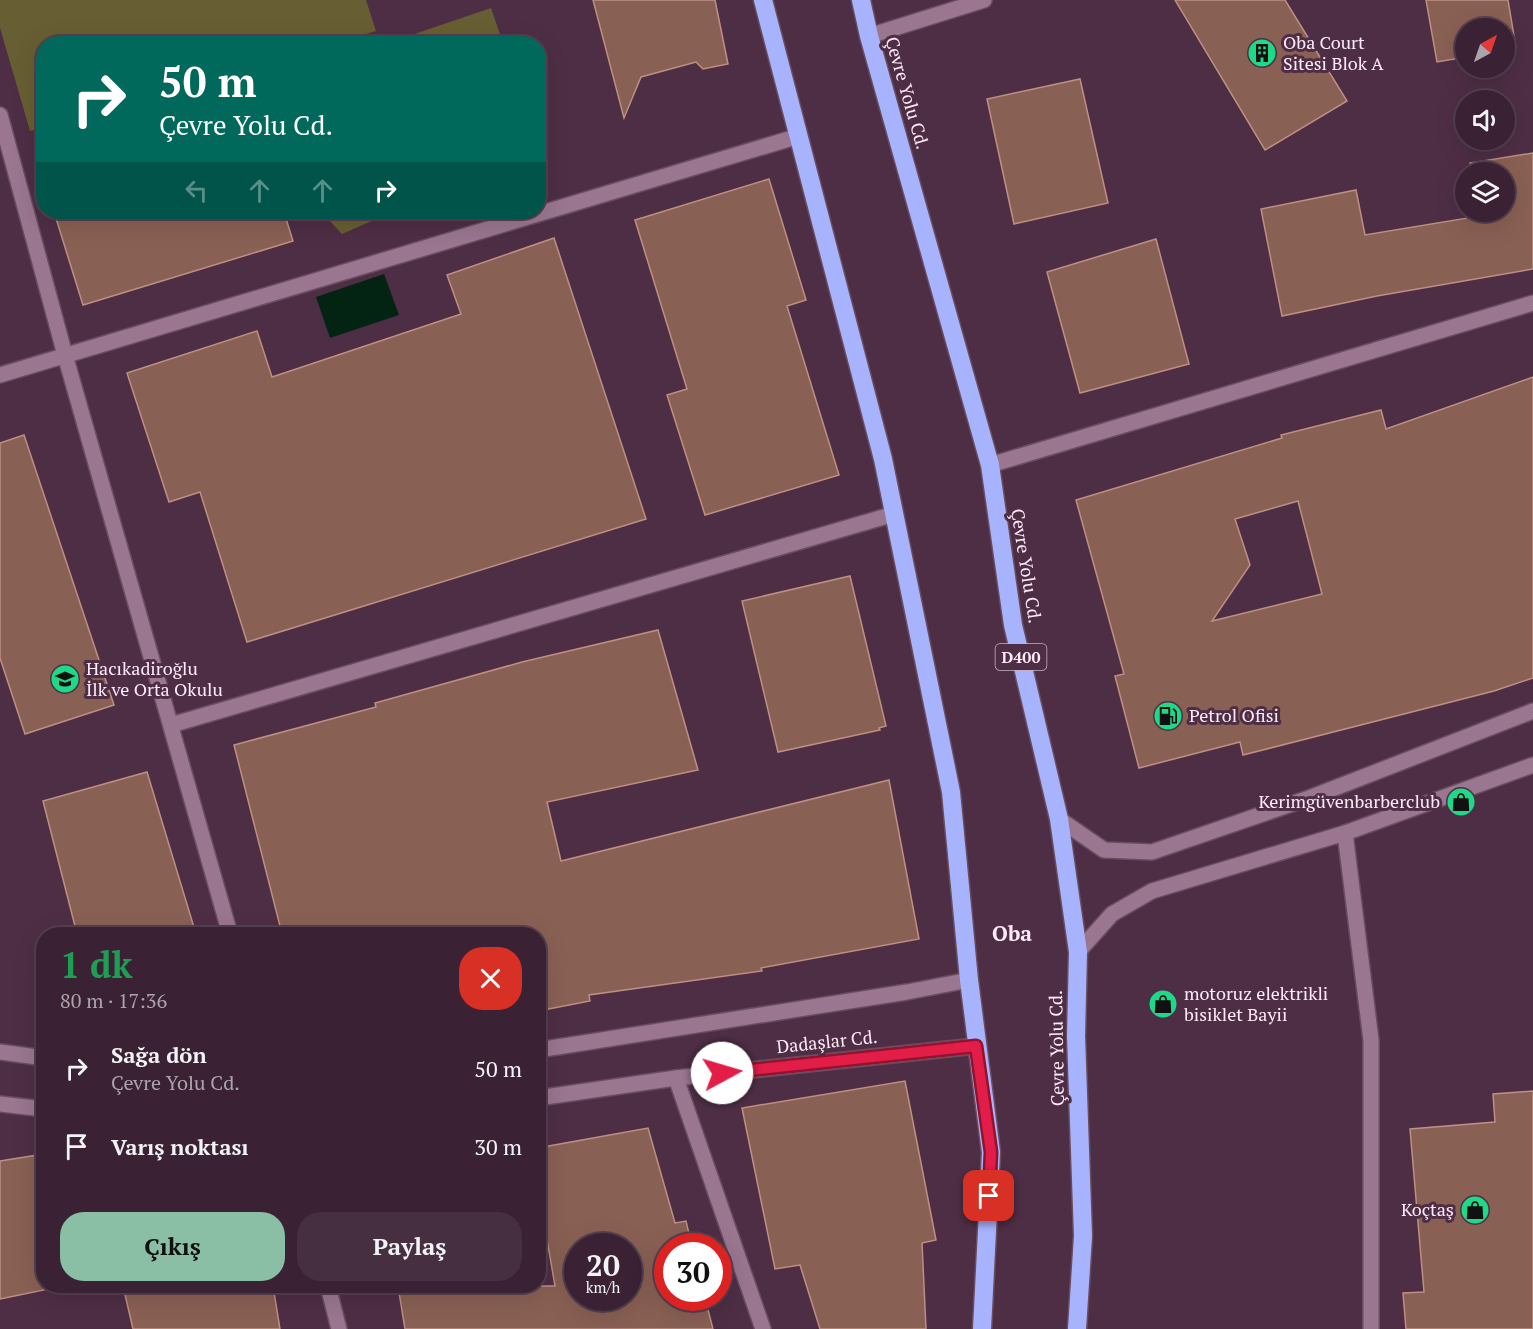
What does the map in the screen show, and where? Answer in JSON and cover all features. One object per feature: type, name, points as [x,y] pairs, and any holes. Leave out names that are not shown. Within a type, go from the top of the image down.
[{"type":"highway","points":[[763,0],[883,459],[951,792],[976,1046],[991,1152],[982,1329]]},
{"type":"highway","name":"Çevre Yolu Cd.","points":[[861,0],[869,36],[990,465],[1013,625],[1059,819],[1078,952],[1076,1036],[1083,1236],[1077,1329]]},
{"type":"street","points":[[869,36],[984,0]]},
{"type":"street","points":[[0,115],[65,355],[229,927]]},
{"type":"street","points":[[546,211],[798,136]]},
{"type":"street","points":[[0,375],[520,219]]},
{"type":"street","points":[[990,465],[1533,303]]},
{"type":"street","points":[[171,725],[894,514]]},
{"type":"street","points":[[1059,819],[1104,850],[1152,852],[1309,798],[1533,711]]},
{"type":"street","points":[[1078,952],[1112,914],[1152,891],[1345,833],[1533,765]]},
{"type":"street","points":[[1345,833],[1371,1040],[1371,1329]]},
{"type":"street","name":"Dadaşlar Cd.","points":[[546,1049],[895,994],[969,980]]},
{"type":"street","name":"Dadaşlar Cd.","points":[[546,1097],[676,1078],[976,1046]]},
{"type":"street","points":[[0,1052],[36,1057]]},
{"type":"street","points":[[676,1078],[763,1329]]},
{"type":"street","points":[[0,1104],[36,1108]]},
{"type":"street","points":[[330,1293],[339,1329]]},
{"type":"shaded area","points":[[0,0],[366,0],[376,31],[360,36],[36,36],[36,130],[30,131],[0,28]]},
{"type":"shaded area","points":[[491,8],[501,36],[409,36]]},
{"type":"shaded area","points":[[329,219],[376,219],[342,234]]},
{"type":"shaded area","points":[[384,274],[399,315],[330,338],[316,297]]},
{"type":"building","points":[[593,0],[715,0],[728,64],[703,69],[696,62],[641,77],[624,118]]},
{"type":"building","name":"Oba Court Sitesi Blok A","points":[[1175,0],[1285,0],[1347,101],[1265,150]]},
{"type":"building","points":[[1426,0],[1508,0],[1511,18],[1455,18],[1455,59],[1437,62]]},
{"type":"building","points":[[1080,79],[1108,203],[1014,224],[987,99]]},
{"type":"building","points":[[1533,153],[1533,269],[1377,296],[1282,316],[1261,209],[1356,190],[1365,235],[1455,220],[1455,222],[1515,222],[1515,162],[1476,162]]},
{"type":"building","points":[[769,179],[806,300],[787,306],[839,475],[705,515],[667,395],[687,389],[635,220]]},
{"type":"building","points":[[56,219],[286,219],[293,241],[83,305]]},
{"type":"building","points":[[554,238],[646,519],[247,642],[200,492],[169,502],[127,373],[257,331],[272,377],[461,314],[447,275]]},
{"type":"building","points":[[1156,239],[1189,364],[1080,393],[1047,272]]},
{"type":"building","points":[[1533,377],[1533,678],[1494,691],[1243,755],[1240,742],[1139,768],[1115,676],[1124,674],[1076,500],[1282,438],[1281,435],[1381,410],[1386,429]],"holes":[[[1298,501],[1322,594],[1212,621],[1250,565],[1235,519]]]},
{"type":"building","points":[[24,435],[114,705],[25,734],[0,658],[0,443]]},
{"type":"building","points":[[850,576],[886,726],[879,728],[880,730],[778,752],[742,601]]},
{"type":"building","points":[[658,630],[698,770],[547,802],[561,861],[889,780],[919,939],[761,968],[762,971],[589,995],[590,1001],[546,1009],[546,927],[280,927],[234,745],[376,707],[375,703],[522,662]]},
{"type":"building","points":[[147,772],[194,927],[75,927],[43,801]]},
{"type":"building","points":[[905,1081],[936,1240],[922,1243],[926,1329],[820,1329],[800,1265],[775,1269],[742,1108]]},
{"type":"building","name":"Koçtaş","points":[[1533,1091],[1533,1329],[1406,1329],[1403,1293],[1424,1292],[1410,1129],[1495,1122],[1493,1094]]},
{"type":"building","points":[[648,1128],[675,1223],[686,1221],[689,1233],[654,1233],[654,1311],[708,1311],[713,1329],[405,1329],[399,1293],[546,1293],[546,1286],[555,1286],[546,1234],[546,1147]]},
{"type":"building","points":[[36,1155],[36,1292],[0,1299],[0,1161]]},
{"type":"building","points":[[125,1293],[274,1293],[280,1329],[133,1329]]},
{"type":"place","name":"Oba Court Sitesi Blok A","points":[[1262,53]]},
{"type":"place","name":"Hacıkadiroğlu İlk ve Orta Okulu","points":[[65,679]]},
{"type":"place","name":"Petrol Ofisi","points":[[1168,716]]},
{"type":"place","name":"Kerimgüvenbarberclub","points":[[1461,802]]},
{"type":"place","name":"motoruz elektrikli bisiklet Bayii","points":[[1163,1004]]},
{"type":"place","name":"Koçtaş","points":[[1475,1210]]},
{"type":"district","name":"Oba","points":[[1012,934]]},
{"type":"route","points":[[722,1073],[976,1046],[991,1152],[989,1196]]}]
